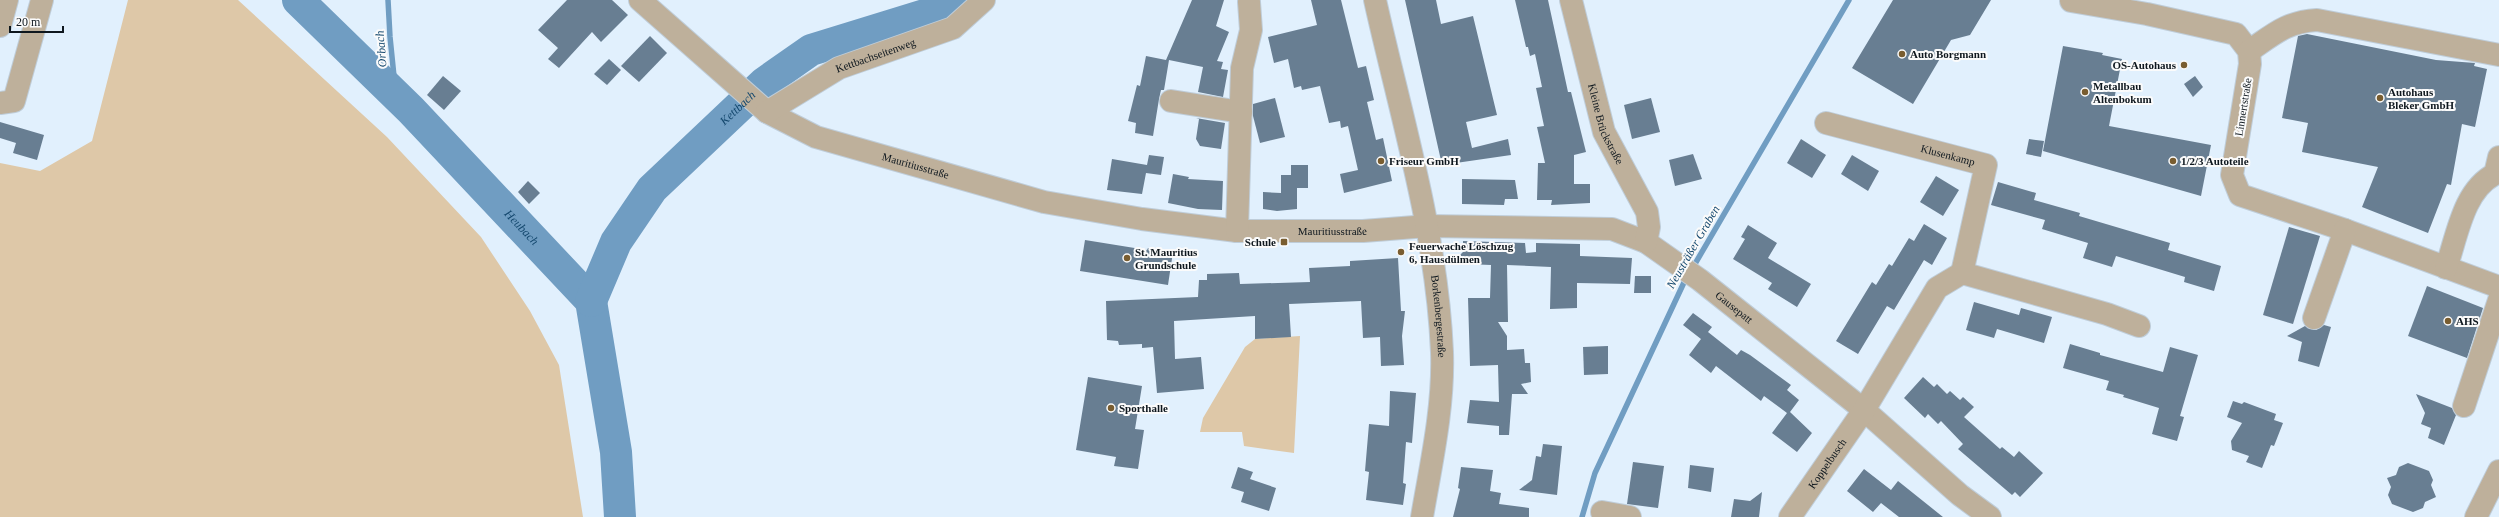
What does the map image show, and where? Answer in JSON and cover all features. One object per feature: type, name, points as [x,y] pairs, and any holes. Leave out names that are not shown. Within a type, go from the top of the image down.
[{"type":"street","points":[[0,26],[7,0]]},
{"type":"street","points":[[0,103],[14,100],[42,0]]},
{"type":"street","name":"Mauritiusstraße","points":[[640,0],[763,109],[816,137],[1044,202],[1142,219],[1237,231],[1363,231],[1428,226]]},
{"type":"street","name":"Kettbachseitenweg","points":[[763,109],[838,68],[953,28],[984,0]]},
{"type":"street","name":"Borkenbergestraße","points":[[1375,0],[1428,226],[1437,290],[1442,354],[1438,416],[1422,517]]},
{"type":"street","name":"Kleine Brückstraße","points":[[1571,0],[1604,132],[1647,212],[1649,227],[1646,242]]},
{"type":"street","points":[[2071,1],[2147,14],[2236,34],[2249,51],[2283,28],[2298,21],[2317,20],[2499,55]]},
{"type":"street","points":[[1237,231],[1242,68],[1251,30],[1248,2]]},
{"type":"street","name":"Linnertstraße","points":[[2249,51],[2250,64],[2232,175],[2240,195],[2345,230],[2499,287]]},
{"type":"street","points":[[1171,101],[1241,112]]},
{"type":"street","name":"Klusenkamp","points":[[1826,123],[1986,165],[1962,272]]},
{"type":"street","points":[[2446,268],[2470,197],[2482,180],[2495,174],[2499,157]]},
{"type":"street","name":"Gausepatt","points":[[1428,226],[1612,229],[1646,242],[1698,278],[1864,410],[1960,496],[1990,517]]},
{"type":"street","points":[[2314,318],[2345,230]]},
{"type":"street","points":[[1864,410],[1937,288],[1962,272],[2100,311],[2139,326]]},
{"type":"street","points":[[2464,406],[2499,300]]},
{"type":"street","name":"Koppelbusch","points":[[1790,517],[1864,410]]},
{"type":"street","points":[[2476,517],[2499,471]]},
{"type":"street","points":[[1602,512],[1630,517]]},
{"type":"shaded area","points":[[128,0],[238,0],[387,137],[481,237],[530,311],[559,365],[583,517],[0,517],[0,163],[40,171],[92,141]]},
{"type":"shaded area","points":[[1300,336],[1294,453],[1244,446],[1242,432],[1200,432],[1203,418],[1245,347],[1255,339]]},
{"type":"building","points":[[567,0],[612,0],[628,15],[601,42],[592,32],[559,68],[548,59],[558,48],[538,30]]},
{"type":"building","points":[[1192,0],[1224,0],[1216,26],[1229,32],[1217,61],[1223,62],[1221,69],[1228,70],[1223,97],[1198,92],[1203,67],[1169,60],[1164,90],[1161,90],[1159,99],[1153,136],[1135,133],[1136,123],[1128,121],[1137,85],[1140,86],[1146,56],[1166,60]]},
{"type":"building","points":[[1311,0],[1341,0],[1358,68],[1366,66],[1374,100],[1367,102],[1376,140],[1383,138],[1392,181],[1344,193],[1340,174],[1358,170],[1348,126],[1341,128],[1340,121],[1329,123],[1320,86],[1302,90],[1301,86],[1294,88],[1288,59],[1274,63],[1268,37],[1317,25]]},
{"type":"building","points":[[1405,0],[1436,0],[1441,24],[1473,16],[1497,115],[1466,122],[1472,148],[1508,139],[1511,155],[1442,165]]},
{"type":"building","points":[[1515,0],[1548,0],[1568,92],[1571,92],[1586,152],[1574,155],[1574,184],[1590,184],[1590,203],[1551,205],[1552,200],[1537,200],[1538,163],[1545,163],[1537,127],[1544,126],[1536,88],[1542,87],[1535,54],[1530,56],[1528,47],[1526,47]]},
{"type":"building","name":"Auto Borgmann","points":[[1893,0],[1991,0],[1970,35],[1951,40],[1913,104],[1852,68]]},
{"type":"building","points":[[2307,34],[2436,60],[2475,63],[2474,66],[2487,69],[2475,127],[2462,124],[2451,185],[2447,184],[2428,233],[2362,207],[2378,167],[2302,152],[2308,123],[2282,118],[2298,36]]},
{"type":"building","points":[[650,36],[667,53],[639,82],[621,66]]},
{"type":"building","name":"Metallbau Altenbokum","points":[[2063,46],[2103,53],[2102,55],[2122,59],[2109,126],[2211,145],[2201,196],[2043,151]]},
{"type":"building","points":[[609,59],[621,70],[607,85],[594,74]]},
{"type":"building","points":[[443,76],[461,91],[444,110],[427,95]]},
{"type":"building","points":[[2195,76],[2203,87],[2193,97],[2184,84]]},
{"type":"building","points":[[1275,98],[1285,137],[1260,143],[1253,116],[1253,104]]},
{"type":"building","points":[[1651,98],[1660,132],[1632,139],[1624,105]]},
{"type":"building","points":[[1196,118],[1225,123],[1221,149],[1200,146],[1196,139],[1199,119]]},
{"type":"building","points":[[0,122],[44,135],[37,160],[13,153],[16,143],[0,138]]},
{"type":"building","points":[[1801,139],[1826,155],[1812,178],[1787,163]]},
{"type":"building","points":[[2029,139],[2044,141],[2041,157],[2026,154]]},
{"type":"building","points":[[1693,154],[1702,179],[1675,186],[1669,160]]},
{"type":"building","points":[[1149,155],[1164,157],[1161,175],[1146,173],[1142,194],[1107,190],[1112,159],[1147,165]]},
{"type":"building","points":[[1852,155],[1879,171],[1868,191],[1841,174]]},
{"type":"building","points":[[1291,165],[1308,165],[1308,188],[1297,188],[1297,209],[1277,211],[1263,209],[1263,192],[1281,193],[1281,175],[1291,175]]},
{"type":"building","points":[[1173,174],[1189,177],[1188,179],[1223,181],[1222,210],[1198,209],[1168,203]]},
{"type":"building","points":[[1936,176],[1959,190],[1943,216],[1920,202]]},
{"type":"building","points":[[1462,179],[1515,180],[1518,199],[1505,199],[1504,205],[1462,204]]},
{"type":"building","points":[[528,181],[540,193],[529,204],[518,192]]},
{"type":"building","points":[[1998,182],[2036,193],[2034,200],[2080,213],[2079,216],[2170,243],[2168,250],[2221,266],[2214,291],[2184,282],[2185,277],[2116,256],[2112,267],[2083,258],[2088,243],[2042,229],[2045,220],[1991,205]]},
{"type":"building","points":[[1924,224],[1947,238],[1932,265],[1924,260],[1894,310],[1887,306],[1858,354],[1836,341],[1872,282],[1876,285],[1889,264],[1892,266],[1909,238],[1914,241]]},
{"type":"building","points":[[1748,225],[1777,243],[1768,258],[1811,284],[1797,307],[1768,289],[1772,283],[1733,259],[1745,239],[1741,237]]},
{"type":"building","points":[[2289,227],[2320,236],[2293,324],[2263,315]]},
{"type":"building","name":"St. Mauritius Grundschule","points":[[1085,240],[1147,250],[1148,248],[1173,252],[1168,285],[1080,271]]},
{"type":"building","points":[[1463,241],[1525,243],[1526,253],[1536,252],[1536,243],[1580,244],[1580,256],[1632,258],[1630,284],[1577,283],[1577,308],[1550,309],[1551,267],[1507,265],[1508,322],[1498,322],[1507,336],[1507,350],[1524,349],[1525,363],[1530,363],[1531,382],[1521,384],[1528,394],[1512,394],[1509,435],[1499,435],[1499,426],[1467,423],[1470,400],[1499,402],[1498,365],[1470,366],[1468,298],[1490,298],[1491,265],[1465,264],[1458,257],[1463,252]]},
{"type":"building","points":[[1398,258],[1401,311],[1405,311],[1402,336],[1404,365],[1381,366],[1380,337],[1363,338],[1361,301],[1289,304],[1291,337],[1255,339],[1255,316],[1174,321],[1175,359],[1201,357],[1204,389],[1157,393],[1153,347],[1142,348],[1142,344],[1119,345],[1118,341],[1107,340],[1106,301],[1198,297],[1199,280],[1207,280],[1207,274],[1239,273],[1240,284],[1310,282],[1309,268],[1350,266],[1350,261]]},
{"type":"building","points":[[1635,276],[1651,276],[1651,293],[1634,293]]},
{"type":"building","name":"AHS","points":[[2427,286],[2483,308],[2467,358],[2408,336]]},
{"type":"building","points":[[1974,302],[2019,315],[2021,308],[2052,317],[2044,343],[1997,329],[1994,338],[1966,330]]},
{"type":"building","points":[[1693,313],[1712,327],[1708,332],[1737,355],[1741,350],[1750,355],[1791,385],[1787,390],[1799,400],[1790,412],[1812,433],[1797,452],[1772,433],[1787,413],[1764,396],[1761,401],[1716,366],[1711,373],[1689,355],[1701,339],[1683,325]]},
{"type":"building","points":[[2324,325],[2331,327],[2319,367],[2298,361],[2302,342],[2287,336],[2305,326],[2316,330]]},
{"type":"building","points":[[2070,344],[2100,353],[2100,355],[2163,372],[2170,347],[2198,355],[2180,416],[2184,417],[2177,441],[2152,434],[2159,408],[2106,390],[2109,381],[2063,368]]},
{"type":"building","points":[[1608,346],[1608,374],[1584,375],[1583,347]]},
{"type":"building","name":"Sporthalle","points":[[1088,377],[1142,386],[1135,429],[1144,430],[1138,469],[1114,466],[1116,457],[1076,450]]},
{"type":"building","points":[[1923,377],[1934,387],[1937,384],[1947,394],[1950,391],[1960,400],[1963,397],[1974,407],[1964,417],[2000,449],[2002,447],[2014,457],[2019,451],[2043,473],[2020,497],[2015,492],[2012,495],[1958,449],[1963,444],[1941,421],[1938,424],[1928,414],[1925,418],[1904,398]]},
{"type":"building","points":[[1390,391],[1416,393],[1412,443],[1406,442],[1403,483],[1406,484],[1403,505],[1366,500],[1369,472],[1365,471],[1369,424],[1389,426]]},
{"type":"building","points":[[2416,394],[2452,408],[2456,415],[2444,445],[2428,438],[2431,428],[2421,424],[2425,413]]},
{"type":"building","points":[[2233,401],[2242,404],[2244,402],[2276,414],[2274,420],[2283,423],[2274,446],[2271,445],[2262,468],[2246,462],[2249,456],[2232,450],[2231,441],[2242,423],[2227,417]]},
{"type":"building","points":[[1543,444],[1562,446],[1557,495],[1519,490],[1532,480],[1536,456],[1541,457]]},
{"type":"building","points":[[1633,462],[1664,466],[1658,508],[1627,504]]},
{"type":"building","points":[[2408,463],[2429,471],[2433,480],[2431,485],[2436,497],[2425,502],[2423,508],[2413,512],[2392,504],[2388,495],[2391,487],[2387,478],[2396,475],[2399,467]]},
{"type":"building","points":[[1690,465],[1714,468],[1711,492],[1688,488]]},
{"type":"building","points":[[1238,467],[1253,472],[1250,479],[1276,488],[1269,511],[1241,502],[1244,492],[1231,488]]},
{"type":"building","points":[[1461,467],[1493,470],[1490,491],[1501,493],[1499,504],[1529,508],[1529,517],[1453,517],[1460,489],[1458,488]]},
{"type":"building","points":[[1864,469],[1891,490],[1898,481],[1943,517],[1899,517],[1881,503],[1873,512],[1847,491]]},
{"type":"building","points":[[1762,492],[1759,517],[1731,517],[1734,499],[1750,501]]},
{"type":"waterway","name":"Heubach","points":[[298,0],[411,110],[591,301],[616,452],[620,517]]},
{"type":"waterway","name":"Orbach","points":[[388,0],[396,96]]},
{"type":"waterway","name":"Kettbach","points":[[591,301],[616,242],[652,189],[764,83],[811,50],[941,10],[952,0]]},
{"type":"waterway","name":"Neusträßer Graben","points":[[1692,269],[1849,0]]},
{"type":"waterway","name":"Neusträßer Graben","points":[[1582,517],[1595,473],[1687,276]]},
{"type":"place","name":"Auto Borgmann","points":[[1902,54]]},
{"type":"place","name":"OS-Autohaus","points":[[2184,65]]},
{"type":"place","name":"Metallbau Altenbokum","points":[[2085,92]]},
{"type":"place","name":"Autohaus Bleker GmbH","points":[[2380,98]]},
{"type":"place","name":"Friseur GmbH","points":[[1381,161]]},
{"type":"place","name":"1/2/3 Autoteile","points":[[2173,161]]},
{"type":"place","name":"Schule","points":[[1284,242]]},
{"type":"place","name":"Feuerwache Löschzug 6, Hausdülmen","points":[[1401,252]]},
{"type":"place","name":"St. Mauritius Grundschule","points":[[1127,258]]},
{"type":"place","name":"AHS","points":[[2448,321]]},
{"type":"place","name":"Sporthalle","points":[[1111,408]]}]
